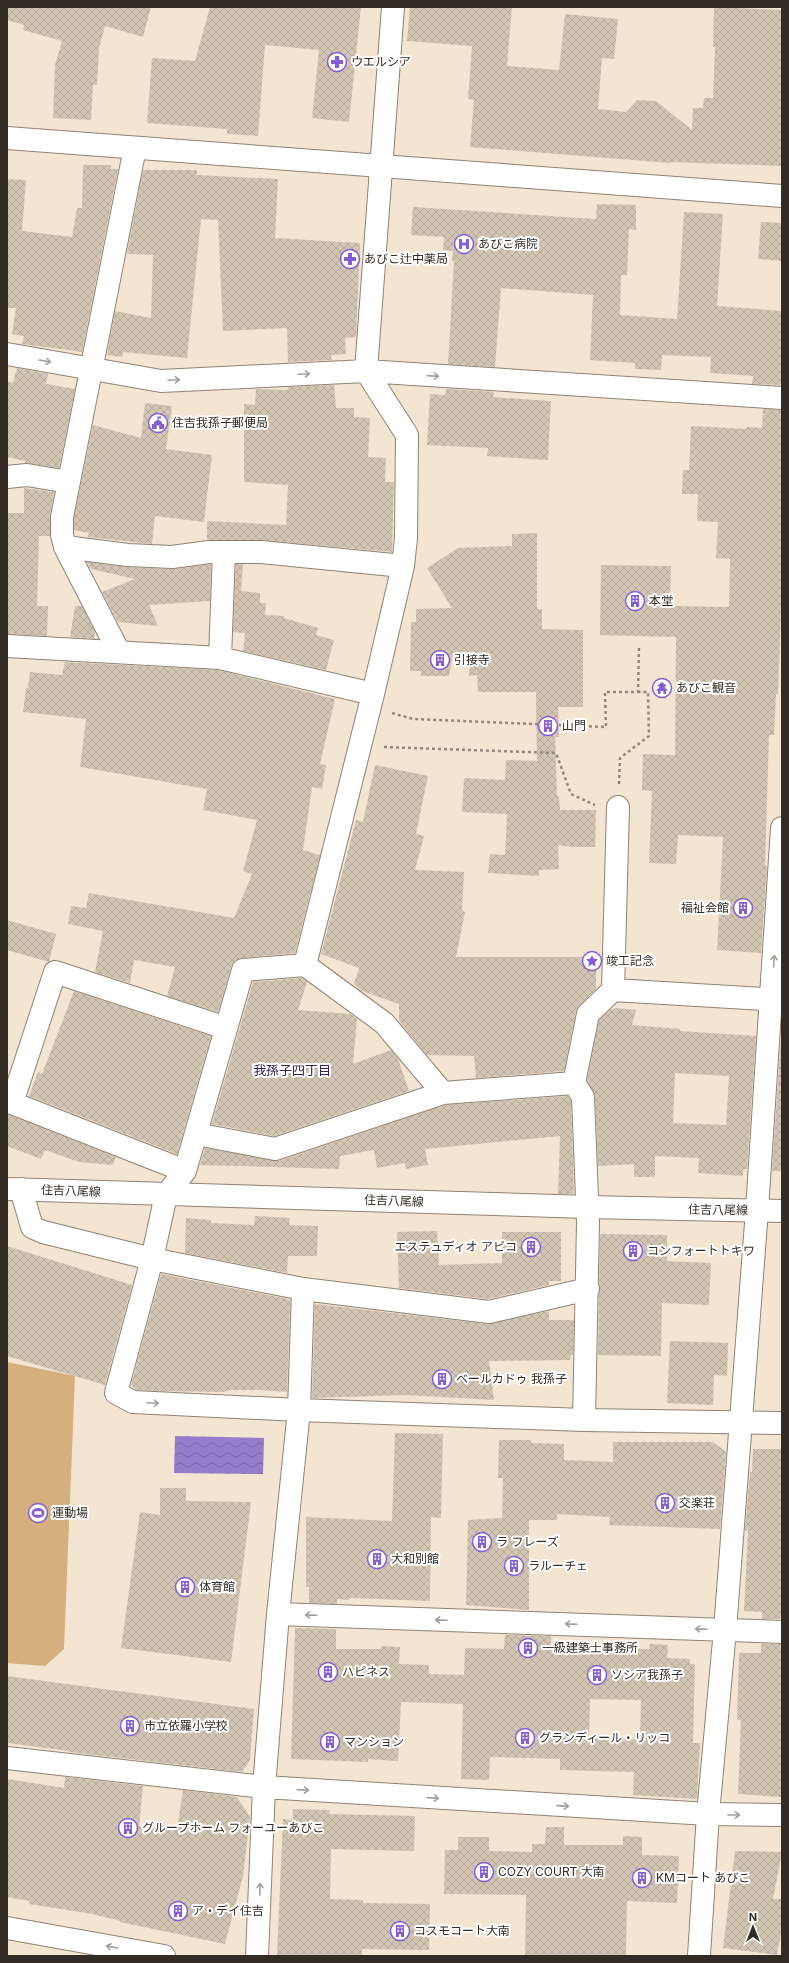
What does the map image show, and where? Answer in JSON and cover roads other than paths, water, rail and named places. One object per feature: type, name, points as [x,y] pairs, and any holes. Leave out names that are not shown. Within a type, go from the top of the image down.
[{"type":"street","points":[[305,965],[372,700],[403,566],[406,538],[407,435],[366,371],[393,7]]},
{"type":"street","points":[[7,138],[782,196]]},
{"type":"street","points":[[119,652],[65,547],[62,535],[62,517],[135,148]]},
{"type":"street","points":[[7,354],[161,380],[366,371],[782,398]]},
{"type":"street","points":[[7,477],[26,475],[69,482]]},
{"type":"street","points":[[65,547],[128,555],[172,557],[224,552],[261,552],[403,566]]},
{"type":"street","points":[[220,658],[224,552]]},
{"type":"street","points":[[7,646],[220,658],[372,700]]},
{"type":"street","points":[[584,1420],[588,1289],[587,1207],[583,1097],[574,1083],[588,1014],[613,990],[618,811]]},
{"type":"street","points":[[699,1956],[708,1814],[725,1630],[757,1210],[777,1000],[782,828]]},
{"type":"street","points":[[443,1093],[384,1023],[305,965],[243,970],[185,1171],[166,1195],[152,1259],[116,1393],[133,1402],[299,1410],[584,1420],[782,1423]]},
{"type":"street","points":[[185,1171],[10,1102],[55,972],[226,1028]]},
{"type":"street","points":[[613,990],[777,1000]]},
{"type":"street","points":[[196,1134],[275,1149],[443,1093],[574,1083]]},
{"type":"street","points":[[14,1189],[32,1227],[43,1232],[152,1259],[303,1289],[489,1312],[588,1289]]},
{"type":"street","name":"住吉八尾線","points":[[14,1189],[166,1195],[782,1211]]},
{"type":"street","points":[[257,1956],[264,1787],[278,1614],[299,1410],[303,1289]]},
{"type":"street","points":[[278,1614],[782,1632]]},
{"type":"street","points":[[7,1758],[264,1787],[708,1814],[782,1815]]},
{"type":"street","points":[[7,1928],[164,1956]]},
{"type":"water","points":[[175,1436],[264,1438],[263,1474],[174,1473]]},
{"type":"place","name":"ウエルシア","points":[[337,62]]},
{"type":"place","name":"あびこ病院","points":[[464,244]]},
{"type":"place","name":"あびこ辻中薬局","points":[[350,259]]},
{"type":"place","name":"住吉我孫子郵便局","points":[[158,423]]},
{"type":"place","name":"本堂","points":[[635,601]]},
{"type":"place","name":"引接寺","points":[[440,660]]},
{"type":"place","name":"あびこ観音","points":[[662,688]]},
{"type":"place","name":"山門","points":[[548,726]]},
{"type":"place","name":"福祉会館","points":[[743,908]]},
{"type":"place","name":"竣工記念","points":[[592,961]]},
{"type":"place","name":"エステュディオ アビコ","points":[[531,1247]]},
{"type":"place","name":"コンフォートトキワ","points":[[633,1251]]},
{"type":"place","name":"ベールカドゥ 我孫子","points":[[442,1379]]},
{"type":"place","name":"交楽荘","points":[[665,1503]]},
{"type":"place","name":"運動場","points":[[38,1513]]},
{"type":"place","name":"ラ フレーズ","points":[[482,1542]]},
{"type":"place","name":"大和別館","points":[[377,1559]]},
{"type":"place","name":"ラルーチェ","points":[[514,1566]]},
{"type":"place","name":"体育館","points":[[185,1587]]},
{"type":"place","name":"一級建築士事務所","points":[[528,1648]]},
{"type":"place","name":"ハピネス","points":[[328,1672]]},
{"type":"place","name":"ソシア我孫子","points":[[597,1675]]},
{"type":"place","name":"市立依羅小学校","points":[[130,1726]]},
{"type":"place","name":"グランディール・リッコ","points":[[525,1738]]},
{"type":"place","name":"マンション","points":[[330,1742]]},
{"type":"place","name":"グループホーム フォーユーあびこ","points":[[128,1828]]},
{"type":"place","name":"COZY COURT 大南","points":[[484,1872]]},
{"type":"place","name":"KMコート あびこ","points":[[642,1878]]},
{"type":"place","name":"ア・デイ住吉","points":[[178,1911]]},
{"type":"place","name":"コスモコート大南","points":[[400,1931]]},
{"type":"district","name":"我孫子四丁目","points":[[292,1070]]}]
